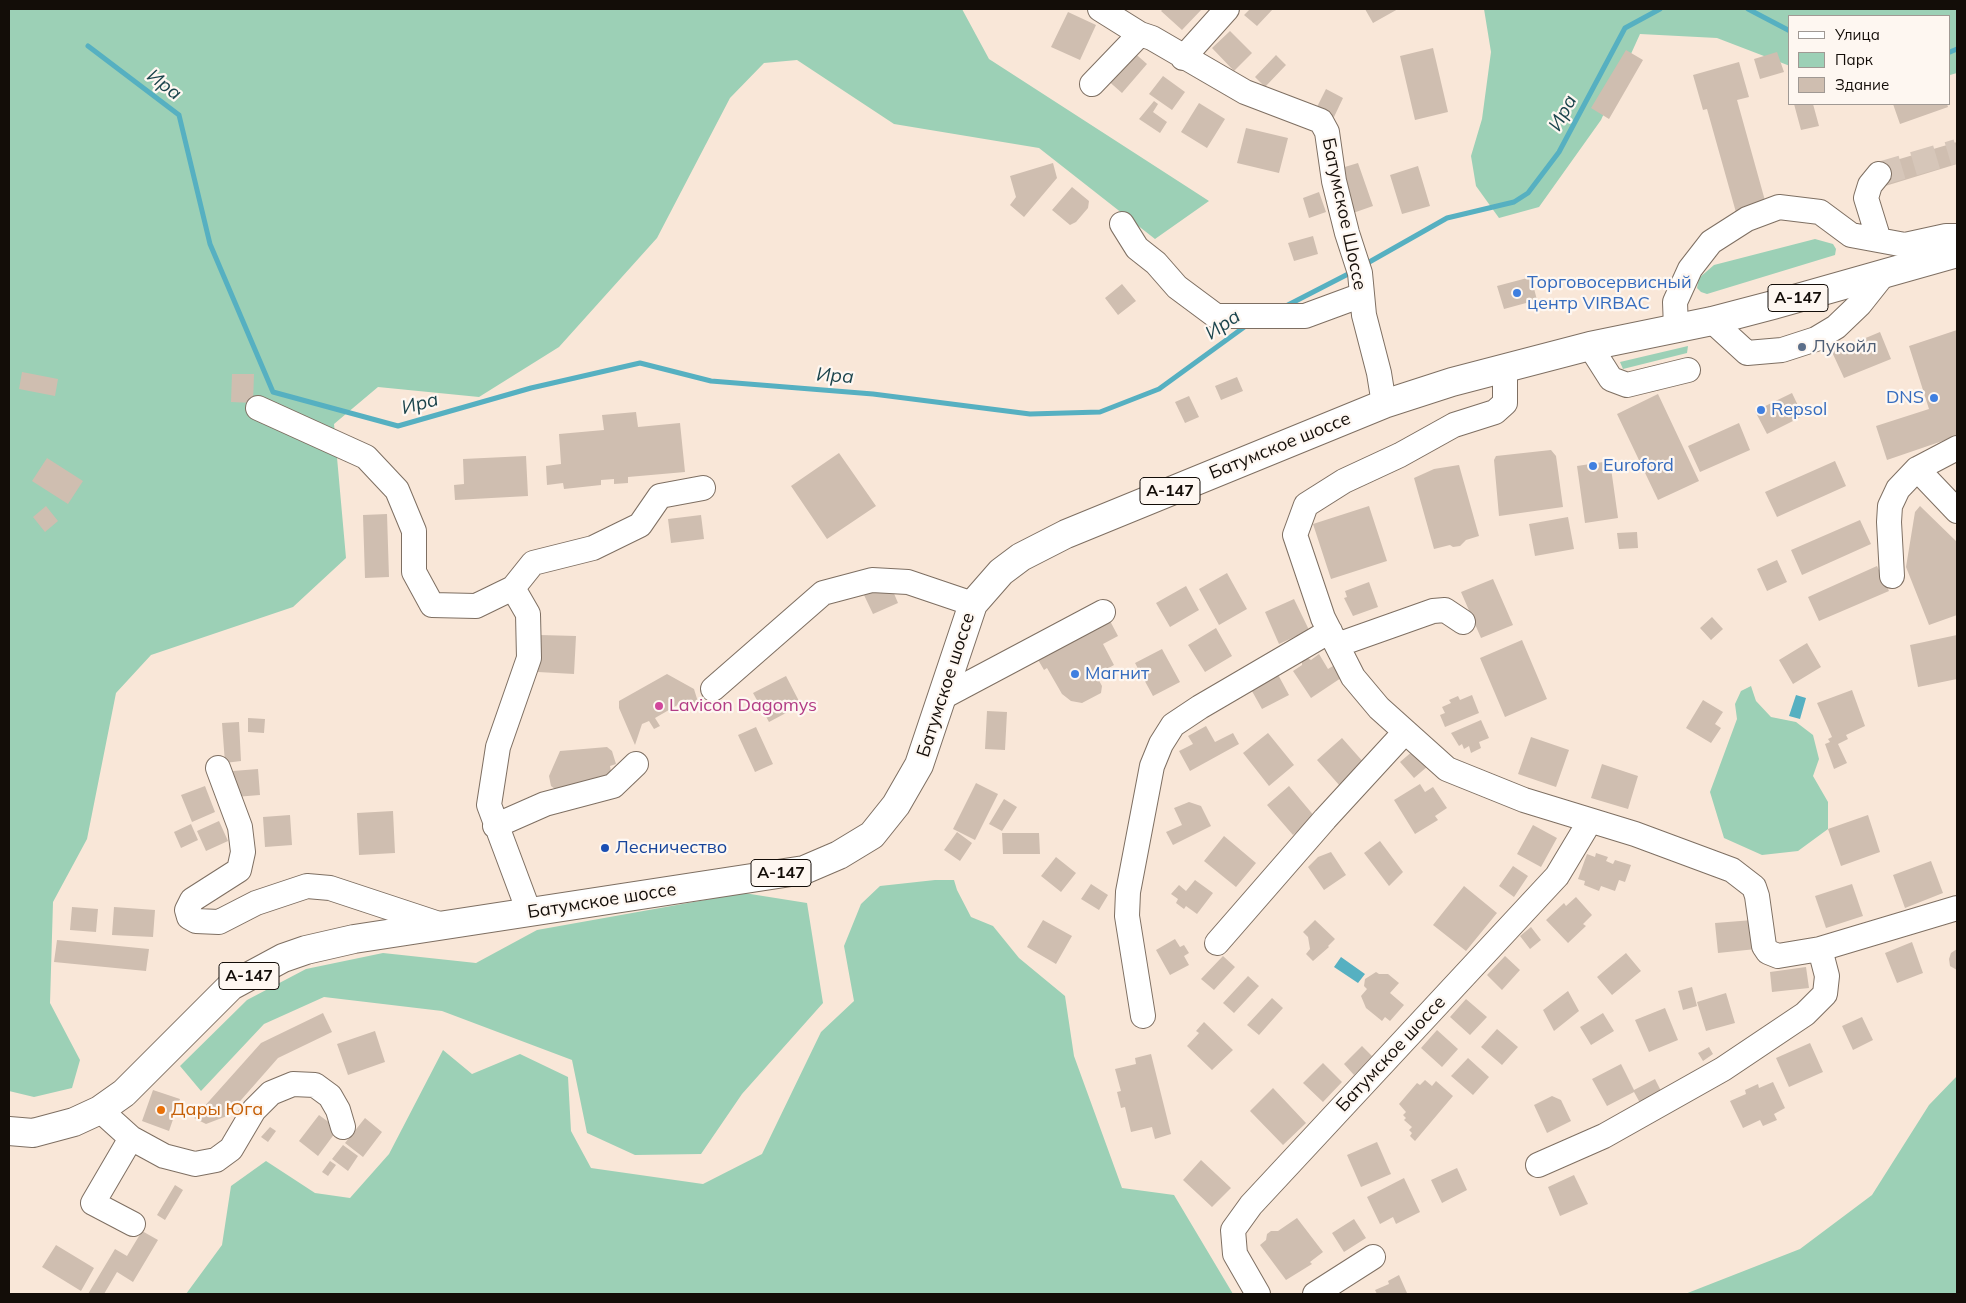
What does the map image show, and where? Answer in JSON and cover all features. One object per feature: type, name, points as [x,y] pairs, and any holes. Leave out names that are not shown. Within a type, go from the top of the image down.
[{"type":"highway","name":"Батумское шоссе","points":[[9,1131],[33,1133],[74,1122],[100,1110],[124,1093],[230,986],[259,970],[306,950],[354,939],[804,870],[839,856],[872,835],[896,806],[920,766],[973,604],[1001,572],[1021,557],[1066,534],[1384,404],[1505,368],[1590,346],[1712,321],[1957,253]]},
{"type":"street","name":"Батумское Шоссе","points":[[1100,9],[1140,34],[1152,38],[1183,58],[1245,92],[1320,122],[1327,132],[1334,181],[1347,233],[1360,273],[1364,315],[1379,373],[1384,404]]},
{"type":"street","points":[[1183,58],[1228,9]]},
{"type":"street","points":[[1092,84],[1140,34]]},
{"type":"street","points":[[1879,174],[1870,185],[1866,198],[1879,240]]},
{"type":"street","points":[[1676,328],[1675,302],[1690,269],[1710,242],[1747,218],[1780,208],[1820,212],[1851,235],[1905,245],[1946,236],[1957,236]]},
{"type":"street","points":[[1122,224],[1137,248],[1156,263],[1177,287],[1216,316],[1305,316],[1362,295]]},
{"type":"street","points":[[1712,321],[1747,353],[1782,350],[1816,339],[1836,327],[1860,304],[1883,275]]},
{"type":"street","points":[[1590,346],[1611,379],[1627,385],[1688,370]]},
{"type":"street","points":[[1505,368],[1505,403],[1495,412],[1454,425],[1400,455],[1344,480],[1306,505],[1295,535],[1333,638],[1353,677],[1405,732],[1446,769],[1524,800],[1635,834],[1732,870],[1754,887],[1764,946],[1768,952],[1778,956],[1820,949],[1957,908]]},
{"type":"street","points":[[258,408],[366,457],[396,490],[414,531],[414,572],[432,605],[476,606],[513,588],[533,563],[593,548],[640,525],[660,496],[703,488]]},
{"type":"street","points":[[1892,576],[1890,506],[1898,489],[1916,469],[1957,448]]},
{"type":"street","points":[[1916,469],[1957,511]]},
{"type":"street","points":[[713,689],[823,593],[872,580],[908,582],[973,604]]},
{"type":"street","points":[[513,588],[528,614],[529,658],[498,747],[489,805],[495,826],[529,912]]},
{"type":"street","points":[[1143,1016],[1127,916],[1128,892],[1152,766],[1161,744],[1174,725],[1194,712],[1333,638],[1433,611],[1445,610],[1463,622]]},
{"type":"street","points":[[943,697],[1103,612]]},
{"type":"street","points":[[1217,943],[1325,819],[1405,732]]},
{"type":"street","points":[[495,826],[545,804],[613,786],[636,764]]},
{"type":"street","points":[[218,768],[240,828],[243,852],[239,870],[192,900],[187,910],[189,917],[196,921],[219,922],[256,904],[307,886],[330,888],[442,925]]},
{"type":"street","name":"Батумское шоссе","points":[[1258,1294],[1235,1254],[1233,1230],[1251,1205],[1557,876],[1590,821]]},
{"type":"street","points":[[1538,1165],[1604,1136],[1723,1069],[1805,1014],[1824,994],[1827,976],[1820,949]]},
{"type":"street","points":[[100,1110],[131,1138],[164,1156],[195,1164],[216,1160],[231,1150],[254,1110],[271,1093],[293,1084],[315,1085],[330,1096],[338,1110],[343,1126]]},
{"type":"street","points":[[131,1138],[93,1202],[133,1224]]},
{"type":"street","points":[[1315,1294],[1373,1257]]},
{"type":"green space","points":[[9,9],[962,9],[989,59],[1209,201],[1155,239],[1039,148],[894,124],[797,60],[764,63],[730,98],[657,238],[559,347],[479,397],[378,387],[334,424],[346,558],[293,607],[151,655],[116,693],[87,839],[53,902],[50,1003],[80,1060],[72,1088],[34,1097],[9,1091]]},
{"type":"green space","points":[[1484,9],[1957,9],[1957,73],[1951,75],[1951,15],[1788,15],[1788,65],[1717,38],[1640,34],[1601,120],[1539,207],[1499,218],[1476,186],[1471,156],[1482,119],[1491,52]]},
{"type":"green space","points":[[1815,239],[1833,244],[1836,249],[1835,255],[1707,294],[1697,288],[1699,278],[1714,265]]},
{"type":"green space","points":[[1688,346],[1687,353],[1623,369],[1620,362]]},
{"type":"green space","points":[[1751,686],[1756,701],[1771,717],[1796,722],[1813,735],[1819,759],[1813,776],[1828,802],[1828,829],[1798,851],[1762,855],[1724,838],[1710,792],[1737,719],[1735,704],[1741,691]]},
{"type":"green space","points":[[935,880],[954,880],[971,917],[993,926],[1019,958],[1065,996],[1074,1056],[1122,1188],[1174,1195],[1233,1294],[186,1294],[222,1245],[231,1186],[266,1161],[315,1193],[350,1198],[389,1154],[443,1050],[472,1074],[520,1054],[568,1077],[571,1131],[591,1168],[703,1184],[762,1154],[821,1032],[854,1001],[844,946],[861,904],[880,886]]},
{"type":"green space","points":[[744,893],[807,903],[823,1003],[742,1094],[701,1154],[635,1155],[587,1133],[572,1060],[442,1011],[324,997],[264,1024],[201,1091],[180,1066],[247,1000],[306,969],[383,953],[476,963],[537,930]]},
{"type":"green space","points":[[1957,1076],[1957,1294],[1685,1294],[1800,1249],[1872,1195],[1929,1105]]},
{"type":"water","points":[[1796,695],[1806,698],[1800,719],[1789,716]]},
{"type":"water","points":[[1341,957],[1365,974],[1358,983],[1334,967]]},
{"type":"building","points":[[1163,9],[1202,9],[1182,30],[1161,11]]},
{"type":"building","points":[[1250,9],[1273,9],[1257,26],[1244,15]]},
{"type":"building","points":[[1365,9],[1398,9],[1373,23]]},
{"type":"building","points":[[1068,12],[1096,25],[1080,60],[1051,47]]},
{"type":"building","points":[[1230,31],[1252,53],[1234,71],[1212,48]]},
{"type":"building","points":[[1433,48],[1448,112],[1415,120],[1400,56]]},
{"type":"building","points":[[1130,49],[1147,64],[1122,93],[1105,78]]},
{"type":"building","points":[[1626,50],[1643,60],[1609,119],[1591,108]]},
{"type":"building","points":[[1777,52],[1784,72],[1760,79],[1754,59]]},
{"type":"building","points":[[1276,55],[1286,65],[1265,87],[1255,77]]},
{"type":"building","points":[[1739,62],[1749,97],[1737,100],[1769,215],[1739,223],[1707,109],[1703,110],[1693,75]]},
{"type":"building","points":[[1163,76],[1185,92],[1172,110],[1149,94]]},
{"type":"building","points":[[1326,89],[1343,98],[1334,117],[1316,109]]},
{"type":"building","points":[[1154,101],[1158,104],[1153,112],[1167,122],[1160,133],[1139,119]]},
{"type":"building","points":[[1199,103],[1225,119],[1207,148],[1181,132]]},
{"type":"building","points":[[1794,105],[1813,105],[1819,126],[1801,130]]},
{"type":"building","points":[[1893,105],[1947,105],[1948,107],[1900,124]]},
{"type":"building","points":[[1246,128],[1288,138],[1279,173],[1237,163]]},
{"type":"building","points":[[1957,142],[1957,164],[1882,187],[1876,166]]},
{"type":"building","points":[[1053,163],[1057,178],[1024,217],[1010,205],[1016,197],[1010,176]]},
{"type":"building","points":[[1358,163],[1373,206],[1353,213],[1338,169]]},
{"type":"building","points":[[1418,166],[1430,206],[1402,214],[1390,175]]},
{"type":"building","points":[[1072,187],[1089,201],[1088,208],[1076,222],[1070,225],[1052,210]]},
{"type":"building","points":[[1319,192],[1326,212],[1309,218],[1303,198]]},
{"type":"building","points":[[1313,236],[1318,254],[1294,261],[1288,243]]},
{"type":"building","points":[[1531,277],[1537,300],[1504,309],[1497,286]]},
{"type":"building","points":[[1122,284],[1136,301],[1118,315],[1105,298]]},
{"type":"building","points":[[1957,330],[1957,436],[1887,460],[1876,426],[1929,409],[1909,346]]},
{"type":"building","points":[[1880,332],[1891,359],[1844,378],[1832,352]]},
{"type":"building","points":[[22,372],[58,379],[55,396],[19,389]]},
{"type":"building","points":[[232,374],[254,374],[253,403],[231,402]]},
{"type":"building","points":[[1237,377],[1243,391],[1221,400],[1215,386]]},
{"type":"building","points":[[1792,393],[1803,416],[1767,434],[1755,411]]},
{"type":"building","points":[[1658,394],[1699,481],[1658,500],[1617,414]]},
{"type":"building","points":[[1189,396],[1199,417],[1185,423],[1175,402]]},
{"type":"building","points":[[636,412],[638,427],[680,423],[685,472],[628,477],[628,483],[614,484],[614,479],[601,480],[601,485],[564,489],[563,483],[547,485],[546,466],[561,464],[559,434],[604,430],[602,415]]},
{"type":"building","points":[[1739,423],[1750,450],[1700,472],[1688,446]]},
{"type":"building","points":[[1551,450],[1556,456],[1563,507],[1499,516],[1494,460],[1496,456]]},
{"type":"building","points":[[839,453],[876,506],[827,539],[791,486]]},
{"type":"building","points":[[526,456],[528,496],[455,500],[454,485],[464,484],[463,459]]},
{"type":"building","points":[[47,458],[83,481],[68,504],[32,481]]},
{"type":"building","points":[[1610,461],[1618,518],[1585,523],[1577,466]]},
{"type":"building","points":[[1835,461],[1846,486],[1777,517],[1765,492]]},
{"type":"building","points":[[1459,465],[1479,536],[1466,540],[1460,546],[1453,547],[1450,545],[1434,549],[1414,478],[1434,469]]},
{"type":"building","points":[[46,506],[58,521],[45,532],[33,517]]},
{"type":"building","points":[[1369,506],[1387,561],[1331,579],[1313,524]]},
{"type":"building","points":[[1920,506],[1957,542],[1957,615],[1929,625],[1906,567],[1915,512]]},
{"type":"building","points":[[387,514],[389,577],[365,578],[363,515]]},
{"type":"building","points":[[701,515],[704,539],[671,543],[668,519]]},
{"type":"building","points":[[1568,517],[1574,549],[1535,556],[1529,524]]},
{"type":"building","points":[[1860,520],[1871,544],[1802,575],[1791,550]]},
{"type":"building","points":[[1637,532],[1638,548],[1619,549],[1617,533]]},
{"type":"building","points":[[1777,560],[1787,582],[1767,591],[1757,569]]},
{"type":"building","points":[[1877,566],[1889,591],[1819,621],[1808,597]]},
{"type":"building","points":[[1227,573],[1247,609],[1219,625],[1199,589]]},
{"type":"building","points":[[1493,579],[1513,625],[1481,638],[1461,592]]},
{"type":"building","points":[[1369,582],[1378,607],[1353,616],[1344,598],[1347,597],[1345,591]]},
{"type":"building","points":[[890,584],[898,603],[873,614],[864,595]]},
{"type":"building","points":[[1186,586],[1199,610],[1170,627],[1156,603]]},
{"type":"building","points":[[1294,599],[1309,630],[1279,644],[1265,612]]},
{"type":"building","points":[[1712,617],[1723,629],[1711,640],[1700,628]]},
{"type":"building","points":[[1109,619],[1118,636],[1103,644],[1114,665],[1096,675],[1102,686],[1101,693],[1082,703],[1071,701],[1062,694],[1047,668],[1044,670],[1037,658]]},
{"type":"building","points":[[1216,628],[1232,656],[1205,672],[1188,645]]},
{"type":"building","points":[[540,635],[576,636],[574,674],[538,672]]},
{"type":"building","points":[[1957,635],[1957,679],[1918,687],[1910,645]]},
{"type":"building","points":[[1522,640],[1547,699],[1505,717],[1480,658]]},
{"type":"building","points":[[1807,643],[1821,667],[1793,684],[1779,660]]},
{"type":"building","points":[[1162,649],[1180,682],[1153,696],[1135,663]]},
{"type":"building","points":[[1319,654],[1328,669],[1333,666],[1341,678],[1311,698],[1293,671],[1302,665],[1302,660],[1306,657],[1311,660]]},
{"type":"building","points":[[1275,669],[1289,695],[1262,709],[1248,684]]},
{"type":"building","points":[[667,674],[694,689],[698,702],[693,706],[681,703],[655,718],[660,726],[654,729],[649,721],[642,724],[635,745],[619,708],[619,701]]},
{"type":"building","points":[[786,676],[801,705],[769,722],[753,693]]},
{"type":"building","points":[[1852,690],[1865,726],[1846,735],[1848,739],[1838,744],[1847,763],[1834,769],[1825,744],[1830,742],[1828,739],[1832,737],[1817,703]]},
{"type":"building","points":[[1472,695],[1479,713],[1445,727],[1440,715],[1445,713],[1442,707],[1451,703],[1449,700],[1458,696],[1460,700]]},
{"type":"building","points":[[1703,700],[1723,712],[1715,724],[1721,728],[1711,743],[1686,728]]},
{"type":"building","points":[[987,711],[1007,712],[1005,750],[985,749]]},
{"type":"building","points":[[248,718],[265,719],[264,733],[248,732]]},
{"type":"building","points":[[1481,720],[1489,738],[1479,742],[1481,748],[1471,753],[1469,746],[1464,749],[1462,744],[1459,746],[1451,733]]},
{"type":"building","points":[[239,722],[241,761],[225,763],[222,723]]},
{"type":"building","points":[[1206,726],[1215,742],[1233,733],[1239,744],[1190,771],[1179,751],[1193,744],[1188,736]]},
{"type":"building","points":[[756,727],[773,764],[755,772],[738,735]]},
{"type":"building","points":[[1268,733],[1294,765],[1269,786],[1243,753]]},
{"type":"building","points":[[1531,737],[1569,750],[1556,787],[1518,774]]},
{"type":"building","points":[[1342,738],[1365,764],[1340,786],[1317,760]]},
{"type":"building","points":[[607,747],[612,751],[616,764],[610,766],[612,777],[555,789],[551,786],[549,776],[560,751]]},
{"type":"building","points":[[1414,750],[1428,766],[1414,778],[1400,762]]},
{"type":"building","points":[[1602,764],[1638,776],[1628,809],[1591,798]]},
{"type":"building","points":[[258,769],[260,795],[235,797],[233,771]]},
{"type":"building","points":[[976,783],[998,794],[975,840],[953,829]]},
{"type":"building","points":[[1420,784],[1425,792],[1433,787],[1447,808],[1435,816],[1438,820],[1415,834],[1394,800]]},
{"type":"building","points":[[205,786],[215,812],[192,822],[181,795]]},
{"type":"building","points":[[1289,786],[1315,817],[1293,835],[1267,805]]},
{"type":"building","points":[[1004,799],[1017,807],[1002,831],[989,824]]},
{"type":"building","points":[[1189,802],[1201,806],[1211,826],[1173,845],[1166,832],[1182,825],[1174,808]]},
{"type":"building","points":[[393,811],[395,853],[359,855],[357,813]]},
{"type":"building","points":[[290,815],[292,845],[265,847],[263,817]]},
{"type":"building","points":[[1868,815],[1880,852],[1841,866],[1828,829]]},
{"type":"building","points":[[219,821],[228,841],[206,851],[197,831]]},
{"type":"building","points":[[191,824],[198,840],[181,848],[174,832]]},
{"type":"building","points":[[1533,825],[1557,838],[1541,867],[1517,854]]},
{"type":"building","points":[[957,832],[972,843],[960,861],[944,850]]},
{"type":"building","points":[[1002,833],[1039,833],[1040,854],[1003,854]]},
{"type":"building","points":[[1224,836],[1256,863],[1236,887],[1204,861]]},
{"type":"building","points":[[1380,841],[1403,872],[1389,886],[1364,853]]},
{"type":"building","points":[[1331,852],[1346,875],[1324,890],[1308,867],[1318,857]]},
{"type":"building","points":[[1596,853],[1608,857],[1606,861],[1613,864],[1615,860],[1631,865],[1625,882],[1619,880],[1615,891],[1601,886],[1599,891],[1584,885],[1585,881],[1578,879],[1587,854],[1595,857]]},
{"type":"building","points":[[1056,857],[1076,873],[1061,892],[1041,876]]},
{"type":"building","points":[[1931,861],[1943,893],[1905,908],[1893,875]]},
{"type":"building","points":[[1513,866],[1528,876],[1514,897],[1499,886]]},
{"type":"building","points":[[1195,880],[1213,893],[1197,914],[1186,906],[1184,909],[1176,903],[1178,899],[1171,894],[1179,885],[1186,891]]},
{"type":"building","points":[[1091,884],[1108,895],[1099,910],[1081,899]]},
{"type":"building","points":[[1852,884],[1863,916],[1826,928],[1815,896]]},
{"type":"building","points":[[1464,886],[1497,913],[1466,951],[1433,925]]},
{"type":"building","points":[[1576,897],[1592,915],[1583,924],[1586,926],[1568,943],[1546,920],[1564,903],[1566,906]]},
{"type":"building","points":[[72,907],[98,909],[96,932],[70,930]]},
{"type":"building","points":[[114,907],[155,910],[153,937],[112,935]]},
{"type":"building","points":[[1043,920],[1072,936],[1056,964],[1027,947]]},
{"type":"building","points":[[1315,920],[1335,939],[1313,961],[1306,954],[1310,949],[1308,937],[1303,932]]},
{"type":"building","points":[[1753,920],[1756,949],[1718,953],[1715,923]]},
{"type":"building","points":[[1531,927],[1541,940],[1530,949],[1520,936]]},
{"type":"building","points":[[1175,939],[1180,947],[1184,945],[1189,953],[1184,956],[1189,965],[1170,975],[1156,950]]},
{"type":"building","points":[[57,940],[149,949],[146,971],[54,962]]},
{"type":"building","points":[[1912,942],[1923,973],[1897,983],[1885,953]]},
{"type":"building","points":[[1957,949],[1957,970],[1950,966],[1949,959],[1951,953]]},
{"type":"building","points":[[1626,953],[1641,971],[1612,995],[1597,977]]},
{"type":"building","points":[[1223,956],[1235,967],[1214,990],[1201,979]]},
{"type":"building","points":[[1505,956],[1520,970],[1502,990],[1487,975]]},
{"type":"building","points":[[1806,967],[1809,988],[1772,992],[1770,972]]},
{"type":"building","points":[[1376,972],[1388,974],[1399,983],[1390,993],[1404,1005],[1390,1021],[1385,1017],[1382,1021],[1366,1008],[1361,996],[1367,989],[1364,986],[1365,979]]},
{"type":"building","points":[[1248,976],[1259,986],[1234,1013],[1223,1003]]},
{"type":"building","points":[[1692,987],[1697,1006],[1683,1010],[1678,991]]},
{"type":"building","points":[[1568,991],[1579,1011],[1554,1031],[1543,1010]]},
{"type":"building","points":[[1726,993],[1735,1023],[1706,1031],[1697,1002]]},
{"type":"building","points":[[1272,998],[1283,1008],[1259,1035],[1247,1025]]},
{"type":"building","points":[[1466,999],[1487,1017],[1470,1035],[1450,1017]]},
{"type":"building","points":[[1665,1008],[1678,1040],[1649,1052],[1635,1020]]},
{"type":"building","points":[[323,1013],[332,1032],[278,1058],[227,1116],[206,1124],[194,1118],[261,1043]]},
{"type":"building","points":[[1603,1013],[1614,1031],[1591,1045],[1580,1027]]},
{"type":"building","points":[[1862,1017],[1873,1040],[1853,1050],[1842,1026]]},
{"type":"building","points":[[1204,1022],[1233,1050],[1212,1070],[1187,1046],[1199,1033],[1196,1031]]},
{"type":"building","points":[[1497,1029],[1518,1047],[1502,1065],[1481,1047]]},
{"type":"building","points":[[1437,1030],[1458,1049],[1442,1067],[1421,1048]]},
{"type":"building","points":[[375,1031],[385,1062],[348,1075],[337,1044]]},
{"type":"building","points":[[1810,1043],[1823,1072],[1789,1087],[1776,1058]]},
{"type":"building","points":[[1362,1046],[1372,1056],[1354,1075],[1344,1064]]},
{"type":"building","points":[[1709,1047],[1713,1054],[1703,1061],[1698,1053]]},
{"type":"building","points":[[1151,1054],[1171,1134],[1155,1139],[1152,1127],[1131,1132],[1125,1107],[1121,1108],[1117,1092],[1121,1091],[1115,1069],[1136,1064],[1135,1058]]},
{"type":"building","points":[[1468,1058],[1489,1077],[1473,1095],[1451,1076]]},
{"type":"building","points":[[1323,1063],[1342,1082],[1323,1102],[1303,1083]]},
{"type":"building","points":[[1621,1064],[1634,1090],[1655,1079],[1665,1099],[1644,1110],[1634,1092],[1607,1106],[1592,1079]]},
{"type":"building","points":[[1425,1080],[1432,1086],[1436,1081],[1453,1096],[1415,1141],[1410,1136],[1412,1133],[1409,1130],[1412,1127],[1404,1120],[1406,1118],[1403,1115],[1406,1112],[1399,1104],[1417,1083],[1420,1085]]},
{"type":"building","points":[[1773,1082],[1785,1108],[1774,1114],[1777,1120],[1763,1126],[1760,1120],[1743,1128],[1730,1101],[1746,1094],[1745,1090],[1758,1084],[1759,1088]]},
{"type":"building","points":[[1273,1088],[1306,1123],[1283,1145],[1250,1111]]},
{"type":"building","points":[[153,1090],[180,1099],[169,1131],[142,1121]]},
{"type":"building","points":[[1552,1096],[1561,1100],[1571,1121],[1547,1133],[1534,1105]]},
{"type":"building","points":[[319,1115],[338,1129],[318,1156],[299,1141]]},
{"type":"building","points":[[365,1118],[382,1132],[363,1157],[345,1143]]},
{"type":"building","points":[[270,1127],[276,1131],[268,1142],[261,1137]]},
{"type":"building","points":[[1377,1142],[1391,1174],[1361,1187],[1347,1155]]},
{"type":"building","points":[[343,1145],[358,1156],[348,1171],[332,1159]]},
{"type":"building","points":[[1201,1160],[1231,1188],[1212,1207],[1183,1180]]},
{"type":"building","points":[[330,1161],[336,1165],[328,1176],[322,1172]]},
{"type":"building","points":[[1457,1168],[1467,1190],[1442,1203],[1431,1180]]},
{"type":"building","points":[[1574,1175],[1588,1204],[1560,1216],[1548,1187]]},
{"type":"building","points":[[1404,1178],[1420,1212],[1396,1224],[1393,1217],[1380,1224],[1367,1197]]},
{"type":"building","points":[[175,1185],[183,1190],[165,1220],[157,1215]]},
{"type":"building","points":[[1297,1218],[1323,1252],[1310,1262],[1312,1264],[1286,1280],[1260,1245],[1266,1240],[1267,1234],[1271,1231],[1278,1231]]},
{"type":"building","points":[[1354,1219],[1366,1238],[1344,1252],[1332,1233]]},
{"type":"building","points":[[142,1231],[158,1240],[133,1282],[117,1272],[104,1294],[88,1294],[115,1249],[127,1256]]},
{"type":"building","points":[[56,1245],[94,1268],[81,1291],[42,1267]]},
{"type":"building","points":[[1399,1275],[1407,1293],[1377,1294],[1375,1290],[1389,1284],[1388,1281]]},
{"type":"waterway","name":"Ира","points":[[1364,265],[1447,218],[1514,202],[1528,193],[1559,152],[1625,28],[1660,9]]},
{"type":"waterway","name":"Ира","points":[[1748,9],[1788,30]]},
{"type":"waterway","name":"Ира","points":[[88,46],[179,115],[210,244],[273,392],[398,426],[531,388],[640,363],[711,381],[873,394],[1030,414],[1100,412],[1159,389],[1247,325]]},
{"type":"waterway","name":"Ира","points":[[1951,52],[1957,49]]},
{"type":"waterway","name":"Ира","points":[[1284,307],[1352,272]]},
{"type":"tunnel","points":[[1879,174],[1957,151]]},
{"type":"place","name":"Торговосервисный центр VIRBAC","points":[[1517,293]]},
{"type":"place","name":"Лукойл","points":[[1802,347]]},
{"type":"place","name":"DNS","points":[[1934,398]]},
{"type":"place","name":"Repsol","points":[[1761,410]]},
{"type":"place","name":"Euroford","points":[[1593,466]]},
{"type":"place","name":"Магнит","points":[[1075,674]]},
{"type":"place","name":"Lavicon Dagomys","points":[[659,706]]},
{"type":"place","name":"Лесничество","points":[[605,848]]},
{"type":"place","name":"Дары Юга","points":[[161,1110]]}]
